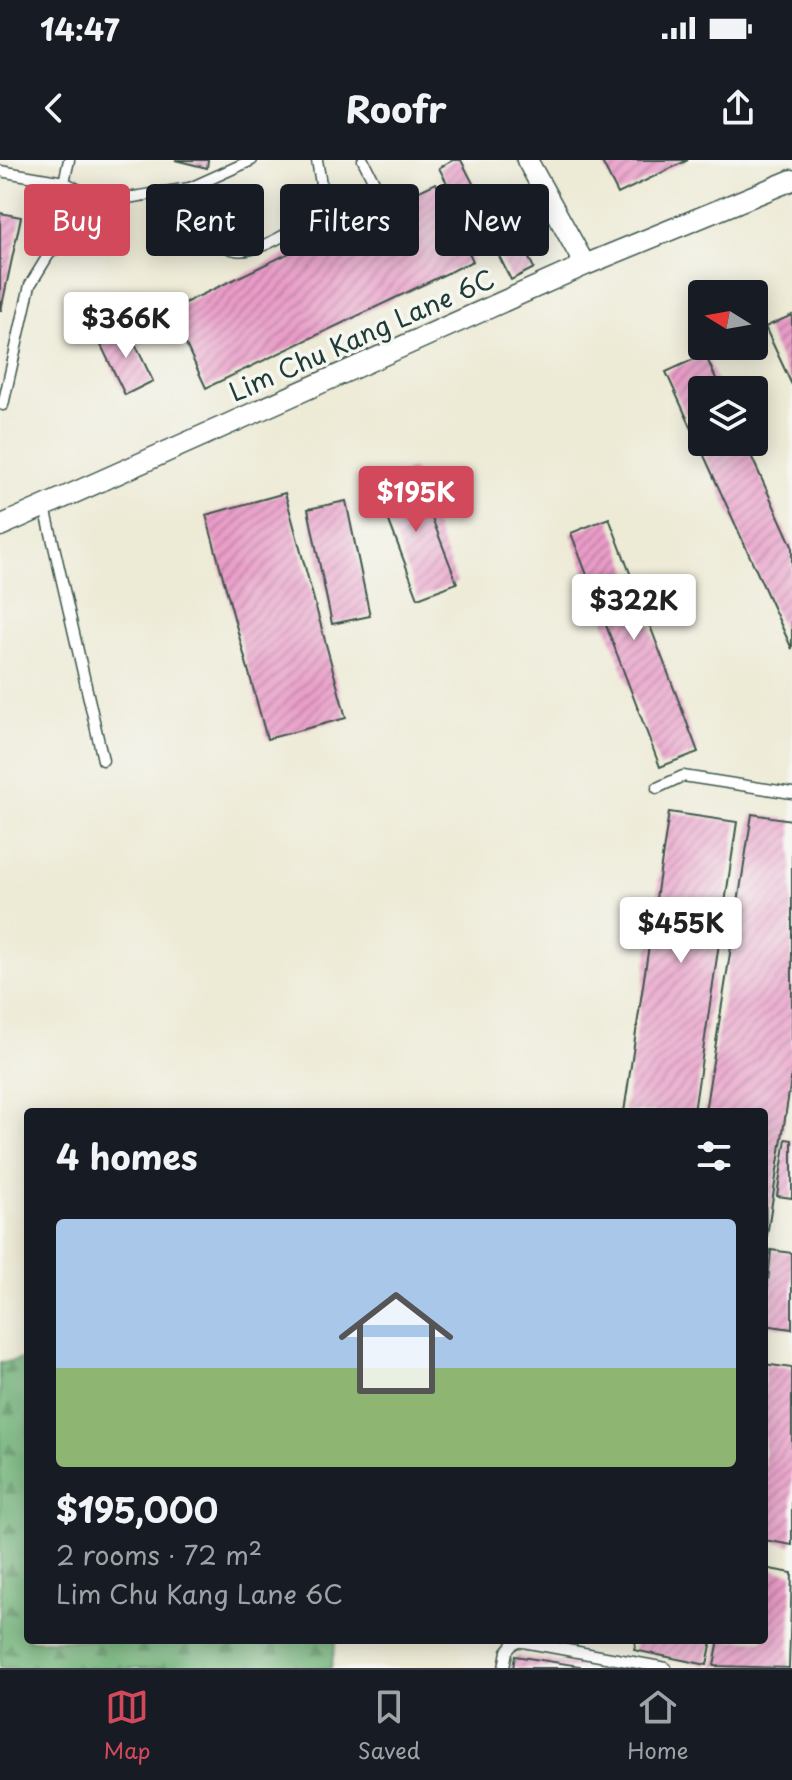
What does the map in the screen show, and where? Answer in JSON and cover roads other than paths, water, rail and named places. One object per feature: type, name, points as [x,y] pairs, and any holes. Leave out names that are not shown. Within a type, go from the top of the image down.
[{"type":"street","points":[[527,160],[585,265]]},
{"type":"street","name":"Lim Chu Kang Lane 6C","points":[[0,526],[585,265],[792,180]]},
{"type":"lane","points":[[64,182],[69,160]]},
{"type":"lane","points":[[199,184],[252,160]]},
{"type":"lane","points":[[264,243],[282,237],[313,218],[322,190],[317,160]]},
{"type":"lane","points":[[363,160],[375,184]]},
{"type":"lane","points":[[0,171],[68,184]]},
{"type":"lane","points":[[3,405],[30,285],[48,256]]},
{"type":"lane","points":[[45,507],[103,760]]},
{"type":"lane","points":[[657,788],[683,776],[792,793]]},
{"type":"lane","points":[[504,1668],[507,1651],[513,1644]]},
{"type":"lane","points":[[534,1644],[666,1668]]}]
